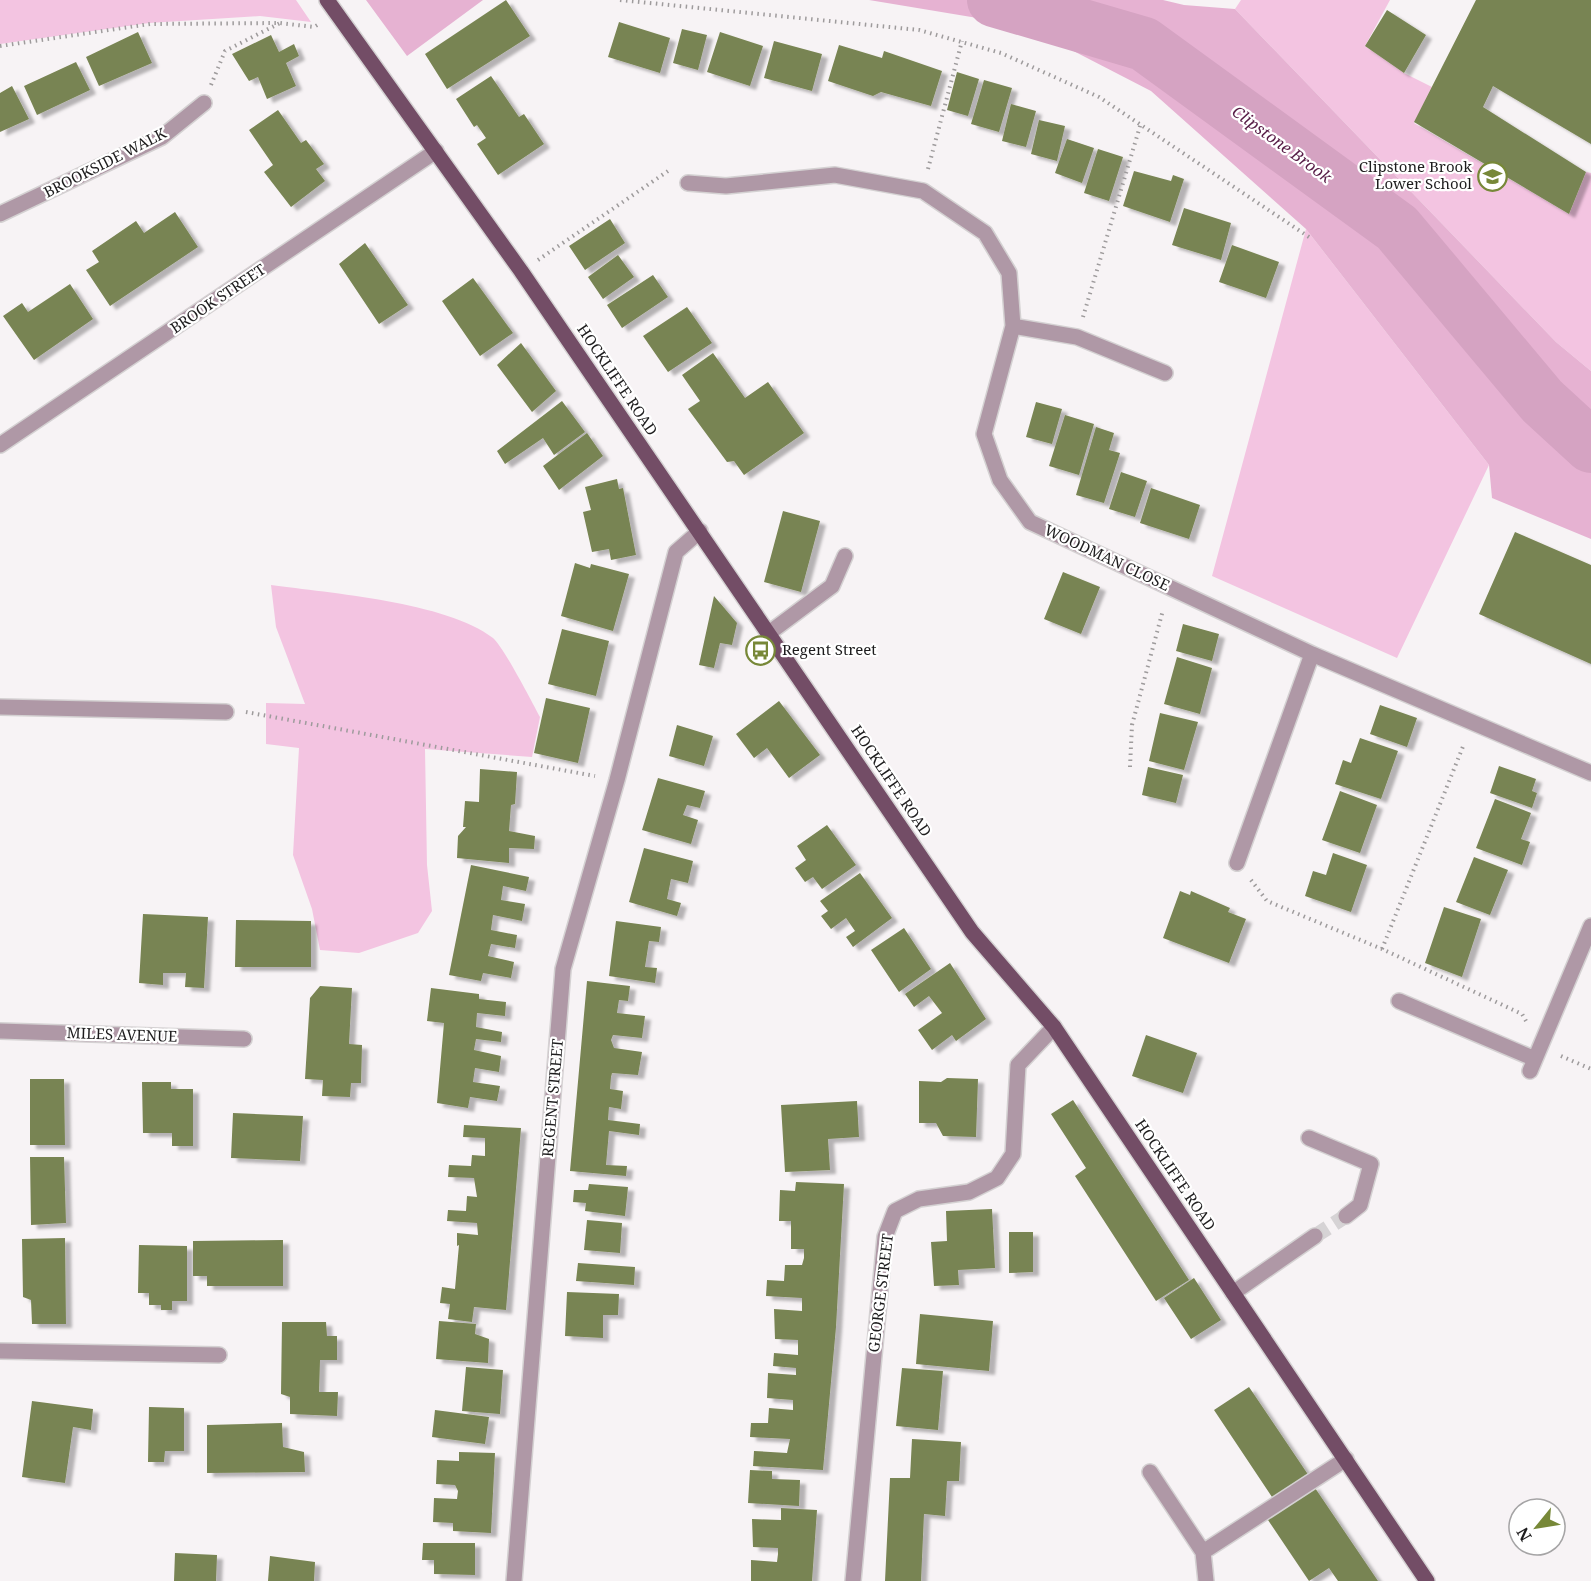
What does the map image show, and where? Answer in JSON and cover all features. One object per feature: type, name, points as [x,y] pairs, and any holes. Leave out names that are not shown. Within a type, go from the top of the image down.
[{"type":"main road","name":"HOCKLIFFE ROAD","points":[[332,6],[436,151],[700,531],[972,932],[1054,1027],[1427,1581]]},
{"type":"street","name":"BROOKSIDE WALK","points":[[0,214],[162,137],[204,103]]},
{"type":"street","name":"BROOK STREET","points":[[0,445],[436,151]]},
{"type":"street","name":"WOODMAN CLOSE","points":[[688,183],[726,186],[835,175],[923,190],[985,233],[1010,273],[1013,326],[984,434],[1000,480],[1030,522],[1312,654],[1473,720],[1591,773]]},
{"type":"street","points":[[1013,326],[1077,338],[1165,373]]},
{"type":"street","name":"REGENT STREET","points":[[514,1581],[563,969],[676,552],[700,531]]},
{"type":"street","points":[[769,633],[832,586],[845,556]]},
{"type":"street","points":[[1237,863],[1312,654]]},
{"type":"street","points":[[0,707],[226,712]]},
{"type":"street","points":[[1399,1001],[1535,1059],[1591,926]]},
{"type":"street","name":"GEORGE STREET","points":[[853,1581],[885,1238],[895,1211],[919,1199],[969,1192],[998,1178],[1013,1154],[1018,1065],[1054,1027]]},
{"type":"street","name":"MILES AVENUE","points":[[0,1031],[244,1039]]},
{"type":"street","points":[[1309,1138],[1371,1164],[1360,1205],[1346,1216]]},
{"type":"street","points":[[1233,1293],[1315,1236]]},
{"type":"street","points":[[0,1350],[219,1355]]},
{"type":"street","points":[[1203,1552],[1346,1459]]},
{"type":"street","points":[[1150,1472],[1203,1552],[1206,1581]]},
{"type":"path","points":[[620,0],[919,30],[962,40],[1001,53],[1099,97],[1310,237]]},
{"type":"path","points":[[0,46],[150,24],[280,23],[314,27],[332,6]]},
{"type":"path","points":[[204,103],[225,51],[280,23]]},
{"type":"path","points":[[923,190],[962,40]]},
{"type":"path","points":[[1077,338],[1141,123]]},
{"type":"path","points":[[535,261],[671,170],[688,183]]},
{"type":"path","points":[[1130,767],[1132,725],[1169,588]]},
{"type":"path","points":[[226,712],[250,712],[616,780]]},
{"type":"path","points":[[1382,949],[1473,720]]},
{"type":"path","points":[[1237,863],[1267,901],[1382,949],[1522,1014],[1535,1059],[1591,1069]]},
{"type":"shaded area","points":[[0,0],[296,0],[311,22],[260,16],[149,23],[0,44]]},
{"type":"shaded area","points":[[366,0],[483,0],[407,56]]},
{"type":"shaded area","points":[[869,0],[1163,0],[1184,5],[1235,9],[1556,342],[1591,371],[1591,539],[1492,498],[1489,465],[1306,229],[1151,91],[1025,26]]},
{"type":"shaded area","points":[[1241,0],[1390,0],[1365,46],[1404,73],[1432,87],[1414,123],[1569,214],[1586,172],[1591,173],[1591,371],[1556,342],[1235,9]]},
{"type":"shaded area","points":[[1306,229],[1489,465],[1397,658],[1212,576]]},
{"type":"shaded area","points":[[271,585],[386,601],[447,616],[473,626],[498,643],[540,717],[532,757],[425,749],[427,865],[432,911],[418,933],[359,953],[320,950],[312,909],[293,855],[299,748],[266,744],[266,703],[305,704],[276,627]]},
{"type":"building","points":[[506,0],[530,36],[447,89],[425,54]]},
{"type":"building","points":[[1476,0],[1591,0],[1591,144],[1493,86],[1483,107],[1586,172],[1569,214],[1414,122]]},
{"type":"building","points":[[1387,10],[1426,35],[1404,73],[1365,46]]},
{"type":"building","points":[[619,22],[670,38],[660,73],[608,57]]},
{"type":"building","points":[[682,29],[707,35],[698,70],[673,63]]},
{"type":"building","points":[[138,32],[152,63],[99,86],[86,57]]},
{"type":"building","points":[[720,32],[763,46],[750,86],[707,72]]},
{"type":"building","points":[[271,35],[279,52],[294,44],[299,56],[286,63],[296,86],[267,99],[258,77],[249,81],[232,54]]},
{"type":"building","points":[[774,41],[822,54],[812,91],[764,78]]},
{"type":"building","points":[[839,45],[882,58],[884,51],[942,71],[931,106],[881,92],[873,96],[828,81]]},
{"type":"building","points":[[76,62],[90,90],[37,115],[24,86]]},
{"type":"building","points":[[957,72],[979,79],[968,116],[947,110]]},
{"type":"building","points":[[491,76],[519,117],[524,114],[544,144],[498,175],[477,144],[486,138],[477,125],[474,127],[456,99]]},
{"type":"building","points":[[984,80],[1012,88],[999,132],[971,124]]},
{"type":"building","points":[[12,86],[29,119],[0,132],[0,93]]},
{"type":"building","points":[[1011,104],[1036,111],[1026,147],[1002,141]]},
{"type":"building","points":[[278,110],[301,143],[306,140],[324,164],[316,169],[325,181],[291,207],[264,172],[273,165],[249,130]]},
{"type":"building","points":[[1039,120],[1065,126],[1057,161],[1031,154]]},
{"type":"building","points":[[1067,139],[1094,148],[1082,183],[1055,173]]},
{"type":"building","points":[[1098,149],[1123,157],[1109,201],[1084,193]]},
{"type":"building","points":[[1134,171],[1171,181],[1173,175],[1184,179],[1170,222],[1123,206]]},
{"type":"building","points":[[1184,208],[1231,223],[1221,260],[1172,245]]},
{"type":"building","points":[[175,212],[198,247],[110,306],[86,270],[99,262],[92,251],[136,221],[144,233]]},
{"type":"building","points":[[610,219],[625,243],[585,270],[569,246]]},
{"type":"building","points":[[365,243],[408,305],[379,324],[339,264]]},
{"type":"building","points":[[1232,245],[1279,262],[1266,298],[1219,282]]},
{"type":"building","points":[[618,255],[634,277],[603,299],[588,277]]},
{"type":"building","points":[[653,275],[668,297],[622,328],[607,305]]},
{"type":"building","points":[[473,278],[513,333],[480,356],[442,301]]},
{"type":"building","points":[[70,284],[93,319],[34,360],[3,316],[22,303],[28,312]]},
{"type":"building","points":[[687,307],[712,343],[668,372],[643,336]]},
{"type":"building","points":[[521,343],[556,391],[532,412],[497,365]]},
{"type":"building","points":[[713,353],[745,398],[768,382],[804,433],[744,475],[734,461],[727,462],[688,409],[700,401],[682,375]]},
{"type":"building","points":[[562,401],[585,432],[554,455],[543,438],[505,464],[497,451]]},
{"type":"building","points":[[1036,402],[1062,409],[1052,444],[1026,437]]},
{"type":"building","points":[[1065,415],[1094,424],[1079,475],[1049,466]]},
{"type":"building","points":[[1096,427],[1114,433],[1109,450],[1120,453],[1104,503],[1076,495]]},
{"type":"building","points":[[587,433],[603,456],[559,490],[543,466]]},
{"type":"building","points":[[1121,472],[1147,481],[1135,517],[1109,509]]},
{"type":"building","points":[[617,479],[619,489],[623,488],[636,555],[611,560],[609,549],[592,552],[583,512],[591,510],[585,487]]},
{"type":"building","points":[[1151,488],[1200,505],[1189,539],[1140,523]]},
{"type":"building","points":[[783,511],[820,521],[801,592],[764,582]]},
{"type":"building","points":[[1515,532],[1591,565],[1591,664],[1479,614]]},
{"type":"building","points":[[575,563],[590,568],[591,564],[629,574],[613,631],[561,616]]},
{"type":"building","points":[[1063,572],[1100,587],[1081,634],[1044,619]]},
{"type":"building","points":[[714,596],[737,623],[732,645],[720,643],[714,668],[699,665]]},
{"type":"building","points":[[1183,624],[1219,634],[1212,661],[1176,651]]},
{"type":"building","points":[[562,629],[609,641],[596,696],[548,684]]},
{"type":"building","points":[[1177,657],[1212,668],[1200,714],[1164,704]]},
{"type":"building","points":[[546,698],[590,708],[578,763],[534,753]]},
{"type":"building","points":[[779,701],[820,755],[789,778],[767,748],[754,758],[736,734]]},
{"type":"building","points":[[1380,705],[1417,718],[1407,747],[1370,734]]},
{"type":"building","points":[[1160,713],[1198,722],[1184,770],[1149,761]]},
{"type":"building","points":[[677,725],[713,736],[704,766],[669,756]]},
{"type":"building","points":[[1360,738],[1398,751],[1381,799],[1335,784],[1343,760],[1351,763]]},
{"type":"building","points":[[1499,766],[1536,779],[1532,791],[1537,793],[1532,808],[1490,793]]},
{"type":"building","points":[[1148,767],[1183,775],[1176,803],[1142,795]]},
{"type":"building","points":[[480,769],[517,772],[515,804],[511,805],[509,831],[535,836],[534,849],[509,848],[509,863],[457,858],[458,836],[466,827],[463,827],[465,801],[479,802]]},
{"type":"building","points":[[658,778],[705,791],[700,808],[687,805],[683,815],[698,820],[691,844],[642,830]]},
{"type":"building","points":[[1340,791],[1377,805],[1360,853],[1322,840]]},
{"type":"building","points":[[1495,799],[1531,813],[1521,839],[1530,842],[1522,865],[1476,848]]},
{"type":"building","points":[[827,825],[856,865],[822,889],[813,877],[805,882],[795,868],[806,860],[797,846]]},
{"type":"building","points":[[644,848],[693,861],[688,883],[671,879],[667,899],[681,903],[677,916],[629,902]]},
{"type":"building","points":[[1333,853],[1367,865],[1351,912],[1305,896],[1313,871],[1326,875]]},
{"type":"building","points":[[1474,857],[1508,870],[1490,915],[1456,902]]},
{"type":"building","points":[[471,865],[529,877],[526,891],[503,886],[501,900],[525,904],[522,921],[493,915],[491,930],[517,935],[515,948],[491,944],[488,956],[514,962],[511,978],[483,973],[481,981],[449,975]]},
{"type":"building","points":[[860,873],[892,918],[853,947],[846,937],[855,931],[846,918],[831,929],[821,916],[828,911],[820,901]]},
{"type":"building","points":[[1180,891],[1190,895],[1191,891],[1230,908],[1228,912],[1246,919],[1229,963],[1163,938]]},
{"type":"building","points":[[1444,907],[1481,919],[1462,977],[1425,963]]},
{"type":"building","points":[[143,914],[208,917],[204,988],[185,987],[186,973],[163,973],[163,985],[139,983]]},
{"type":"building","points":[[236,920],[311,921],[311,967],[235,967]]},
{"type":"building","points":[[616,921],[661,927],[659,942],[649,941],[645,967],[657,968],[655,983],[609,976]]},
{"type":"building","points":[[904,928],[931,969],[899,992],[871,950]]},
{"type":"building","points":[[950,963],[986,1019],[956,1041],[952,1035],[932,1050],[918,1030],[942,1013],[929,996],[914,1007],[905,994]]},
{"type":"building","points":[[587,981],[630,986],[628,1001],[619,1000],[617,1013],[645,1016],[642,1038],[613,1035],[611,1040],[614,1048],[642,1052],[638,1075],[612,1073],[611,1077],[610,1089],[623,1091],[621,1109],[609,1107],[608,1120],[640,1124],[639,1135],[609,1131],[606,1165],[627,1166],[626,1176],[570,1171]]},
{"type":"building","points":[[320,986],[352,988],[349,1044],[362,1045],[361,1083],[351,1083],[350,1097],[322,1096],[323,1080],[305,1079],[310,998]]},
{"type":"building","points":[[431,988],[479,994],[479,999],[506,1002],[505,1016],[477,1013],[476,1027],[502,1032],[501,1042],[476,1039],[474,1050],[501,1056],[499,1072],[475,1068],[473,1082],[500,1086],[497,1101],[470,1097],[468,1108],[437,1103],[444,1023],[427,1021]]},
{"type":"building","points":[[1146,1035],[1197,1053],[1183,1093],[1132,1076]]},
{"type":"building","points":[[947,1078],[978,1079],[976,1137],[943,1136],[936,1123],[919,1123],[919,1081],[941,1082]]},
{"type":"building","points":[[30,1079],[64,1079],[65,1145],[30,1145]]},
{"type":"building","points":[[142,1082],[171,1082],[171,1089],[193,1089],[193,1146],[172,1146],[172,1133],[143,1133]]},
{"type":"building","points":[[1073,1100],[1189,1280],[1156,1301],[1075,1176],[1086,1168],[1051,1114]]},
{"type":"building","points":[[857,1101],[859,1137],[828,1139],[830,1170],[785,1172],[781,1105]]},
{"type":"building","points":[[233,1113],[303,1116],[300,1161],[231,1158]]},
{"type":"building","points":[[464,1125],[521,1128],[506,1310],[474,1307],[472,1322],[448,1319],[450,1304],[440,1303],[442,1287],[455,1289],[459,1245],[457,1246],[457,1233],[478,1235],[477,1223],[447,1221],[448,1210],[466,1211],[467,1196],[477,1197],[474,1178],[448,1177],[449,1165],[471,1166],[472,1155],[485,1156],[485,1138],[463,1137]]},
{"type":"building","points":[[30,1157],[64,1157],[66,1223],[31,1225]]},
{"type":"building","points":[[796,1182],[844,1184],[836,1327],[823,1470],[753,1466],[754,1451],[787,1453],[790,1439],[750,1437],[751,1423],[768,1423],[769,1408],[793,1410],[793,1400],[767,1398],[768,1373],[796,1375],[796,1368],[773,1366],[774,1353],[798,1355],[798,1340],[775,1339],[774,1309],[802,1311],[802,1298],[766,1296],[767,1280],[784,1281],[785,1265],[802,1265],[804,1258],[804,1249],[791,1249],[791,1221],[779,1221],[780,1190],[795,1191]]},
{"type":"building","points":[[589,1184],[628,1187],[625,1216],[585,1211],[586,1203],[573,1202],[574,1190],[588,1190]]},
{"type":"building","points":[[992,1209],[995,1268],[958,1270],[959,1285],[934,1286],[931,1242],[947,1241],[946,1211]]},
{"type":"building","points":[[587,1220],[622,1223],[620,1253],[584,1250]]},
{"type":"building","points":[[1009,1232],[1033,1232],[1033,1272],[1009,1273]]},
{"type":"building","points":[[65,1238],[66,1324],[32,1324],[31,1300],[23,1297],[22,1239]]},
{"type":"building","points":[[283,1240],[283,1286],[207,1286],[207,1276],[193,1276],[193,1241]]},
{"type":"building","points":[[139,1245],[187,1246],[187,1301],[172,1301],[172,1310],[161,1310],[161,1305],[149,1305],[149,1293],[138,1293]]},
{"type":"building","points":[[578,1263],[635,1267],[634,1285],[576,1281]]},
{"type":"building","points":[[1194,1278],[1221,1320],[1191,1339],[1164,1298]]},
{"type":"building","points":[[567,1292],[619,1294],[618,1315],[603,1315],[603,1338],[565,1336]]},
{"type":"building","points":[[920,1314],[993,1321],[989,1371],[916,1364]]},
{"type":"building","points":[[439,1321],[476,1324],[475,1334],[489,1339],[488,1363],[436,1359]]},
{"type":"building","points":[[282,1322],[326,1322],[327,1336],[337,1336],[337,1360],[320,1360],[319,1392],[338,1392],[337,1416],[290,1414],[290,1397],[281,1394]]},
{"type":"building","points":[[466,1367],[503,1370],[500,1414],[462,1411]]},
{"type":"building","points":[[902,1368],[943,1371],[938,1430],[896,1426]]},
{"type":"building","points":[[1249,1387],[1309,1476],[1274,1500],[1214,1410]]},
{"type":"building","points":[[32,1401],[93,1409],[91,1430],[73,1427],[65,1483],[22,1477]]},
{"type":"building","points":[[149,1407],[184,1408],[184,1451],[165,1451],[164,1462],[148,1462]]},
{"type":"building","points":[[435,1410],[489,1417],[485,1444],[432,1437]]},
{"type":"building","points":[[282,1423],[283,1447],[304,1452],[305,1472],[207,1473],[207,1425]]},
{"type":"building","points":[[912,1439],[961,1442],[959,1481],[947,1481],[945,1516],[924,1514],[921,1581],[885,1581],[890,1478],[910,1478]]},
{"type":"building","points":[[459,1452],[495,1453],[491,1533],[453,1531],[453,1523],[433,1522],[434,1498],[457,1499],[458,1491],[455,1485],[436,1484],[437,1460],[459,1461]]},
{"type":"building","points":[[750,1470],[772,1471],[772,1479],[800,1480],[799,1506],[748,1503]]},
{"type":"building","points":[[1313,1485],[1378,1581],[1338,1581],[1329,1568],[1309,1581],[1266,1517]]},
{"type":"building","points":[[781,1508],[817,1510],[812,1581],[751,1581],[751,1560],[777,1562],[778,1554],[778,1548],[753,1547],[752,1519],[781,1520]]},
{"type":"building","points":[[423,1543],[475,1543],[475,1575],[434,1574],[434,1560],[422,1560]]},
{"type":"building","points":[[175,1553],[217,1555],[216,1581],[174,1581]]},
{"type":"building","points":[[270,1556],[315,1562],[314,1581],[268,1581]]},
{"type":"waterway","name":"Clipstone Brook","points":[[994,0],[1144,44],[1397,228],[1542,401],[1591,446]]},
{"type":"tunnel","points":[[1315,1236],[1346,1216]]},
{"type":"place","name":"Clipstone Brook Lower School","points":[[1493,176]]},
{"type":"place","name":"Regent Street","points":[[761,650]]}]
